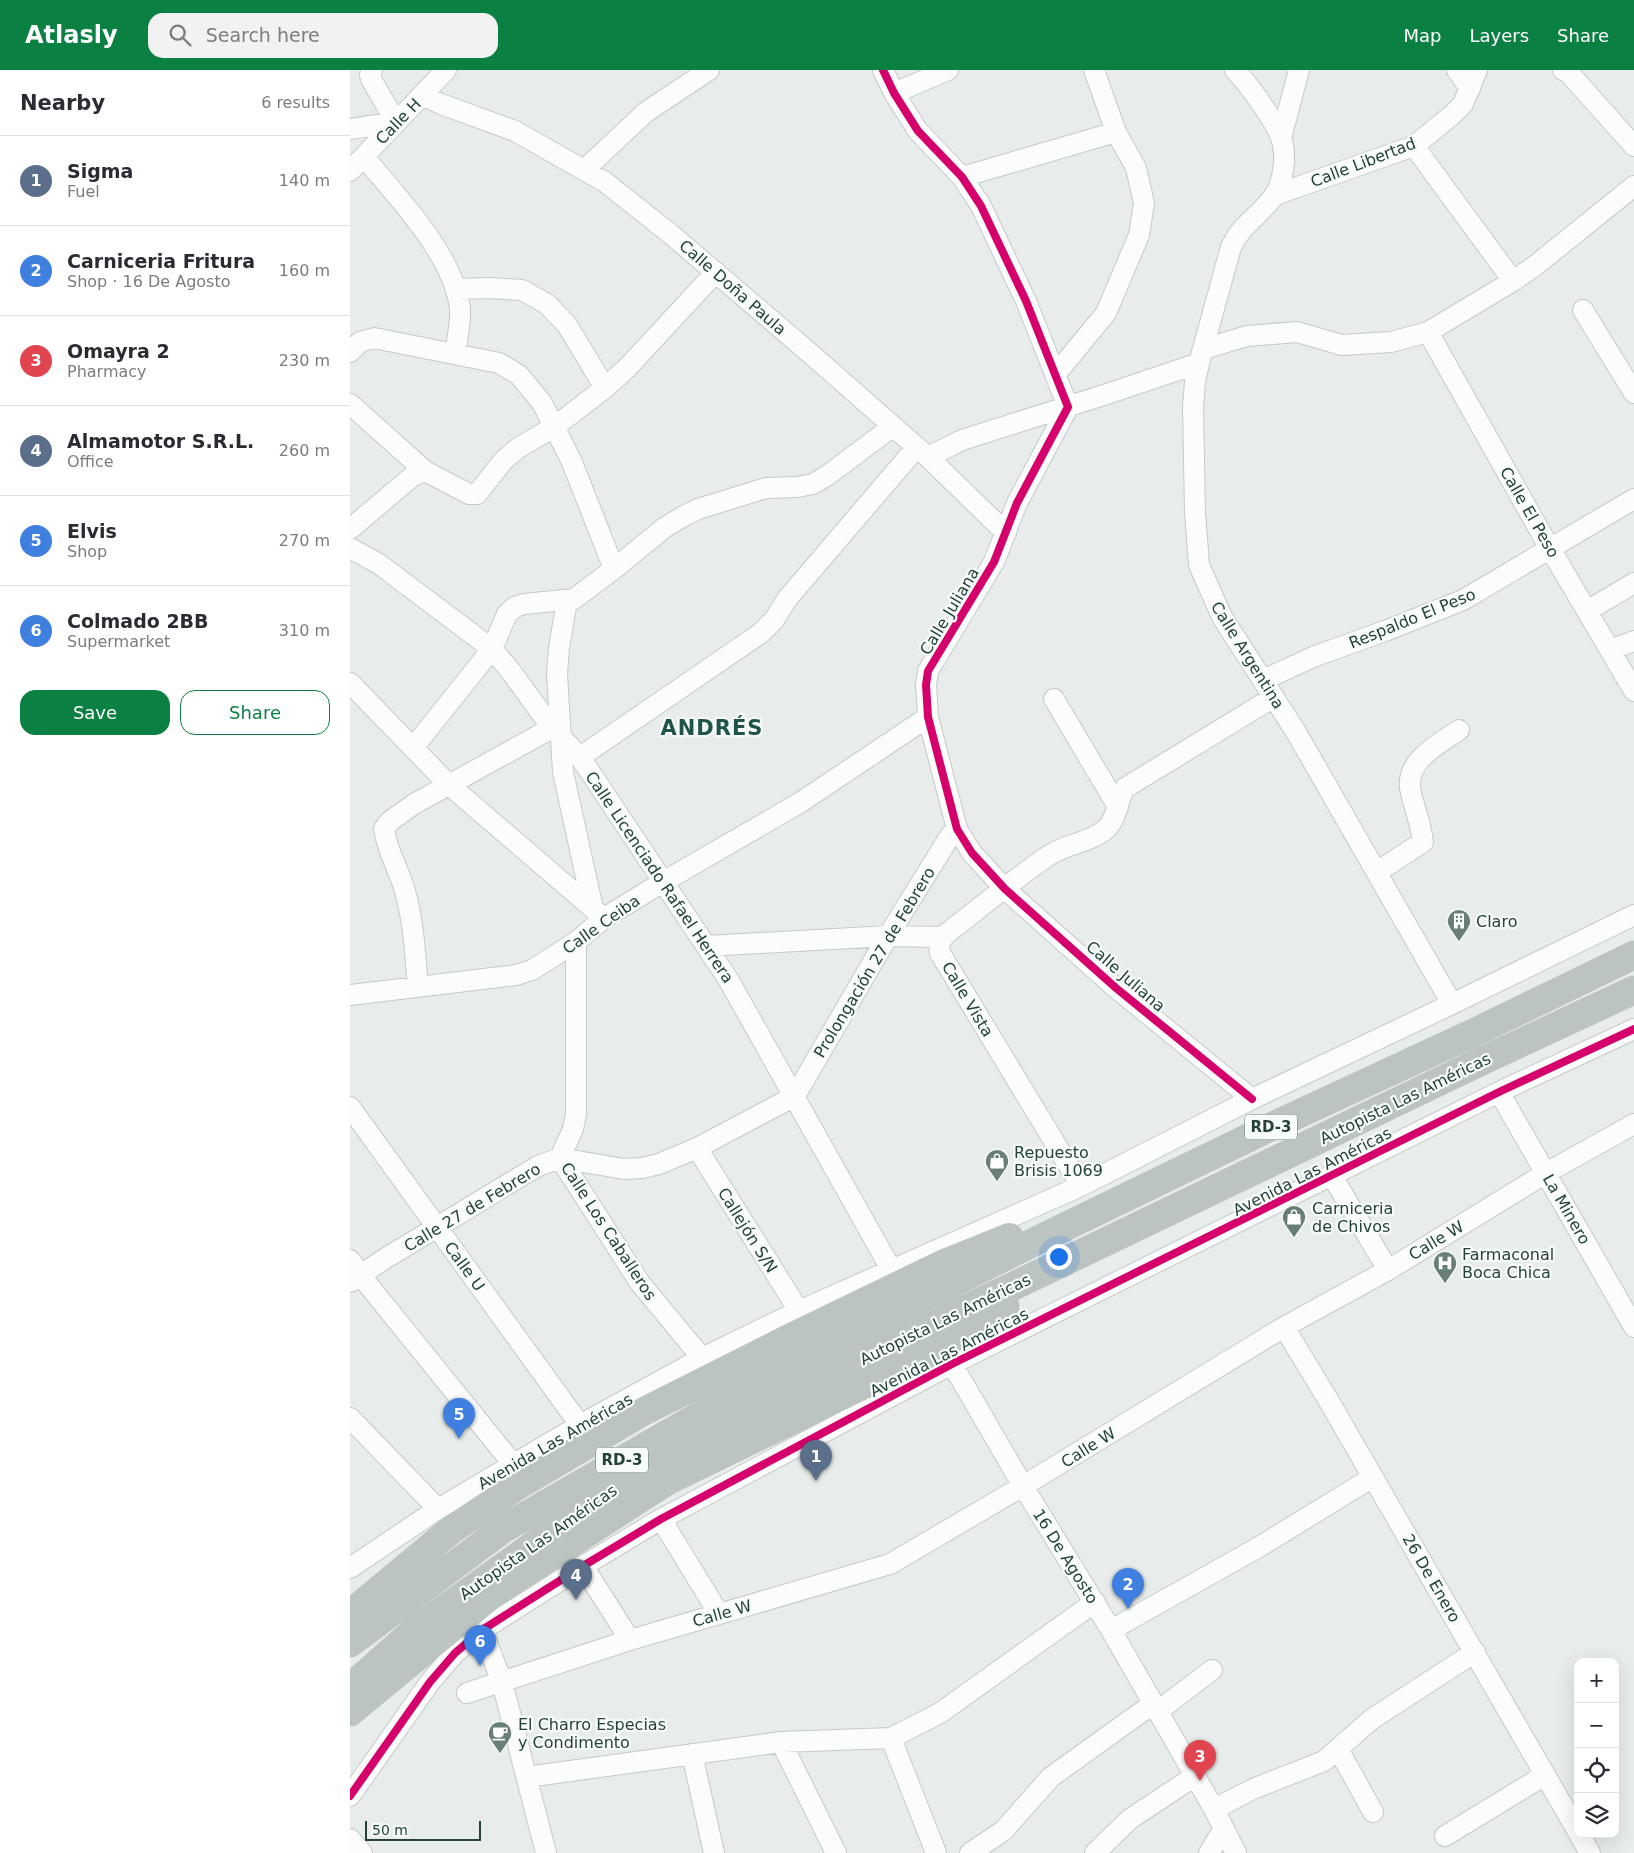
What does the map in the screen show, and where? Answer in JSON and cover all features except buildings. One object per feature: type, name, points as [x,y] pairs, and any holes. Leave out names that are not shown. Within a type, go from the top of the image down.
[{"type":"highway","name":"Autopista Las Américas","points":[[350,1643],[503,1529],[768,1376],[1044,1237],[1634,955]]},
{"type":"highway","name":"Autopista Las Américas","points":[[350,1688],[422,1626],[636,1474],[924,1329],[1634,990]]},
{"type":"highway","points":[[350,1614],[451,1530],[517,1486],[644,1411],[942,1264],[1057,1217],[1162,1180]]},
{"type":"highway","points":[[350,1712],[494,1593],[667,1482],[928,1354],[1000,1311],[1047,1270]]},
{"type":"street","points":[[350,128],[396,122],[372,81],[370,75],[372,70]]},
{"type":"street","name":"Calle H","points":[[350,171],[446,70]]},
{"type":"street","points":[[584,170],[646,112],[709,70]]},
{"type":"street","points":[[883,70],[894,93],[918,131],[962,177],[981,206],[1026,301],[1068,407]]},
{"type":"street","points":[[894,93],[948,70]]},
{"type":"street","points":[[1055,375],[1106,313],[1139,235],[1144,202],[1136,168],[1116,132],[1094,70]]},
{"type":"street","points":[[1236,70],[1270,117],[1281,138],[1284,154],[1281,176],[1275,195]]},
{"type":"street","points":[[1281,138],[1299,70]]},
{"type":"street","points":[[1457,70],[1470,89]]},
{"type":"street","name":"Calle Libertad","points":[[1275,195],[1414,146],[1463,104],[1477,70]]},
{"type":"street","points":[[1563,70],[1572,77],[1634,146]]},
{"type":"street","name":"Calle Doña Paula","points":[[422,96],[515,131],[605,182],[716,272],[812,355],[922,452],[1006,532]]},
{"type":"street","points":[[962,177],[1116,132]]},
{"type":"street","points":[[1414,146],[1513,281]]},
{"type":"street","points":[[364,157],[423,228],[438,252],[456,289],[460,311],[455,354]]},
{"type":"street","points":[[580,757],[761,633],[774,620],[787,599],[922,452],[1068,407],[1248,336],[1297,332],[1342,345],[1391,342],[1428,332],[1536,265],[1634,186]]},
{"type":"street","name":"Calle Argentina","points":[[1275,195],[1260,214],[1241,230],[1231,247],[1201,356],[1193,406],[1198,565],[1222,617],[1296,732],[1452,1004]]},
{"type":"street","points":[[350,404],[425,471],[469,494],[477,494],[503,462],[518,448],[554,427],[605,388],[627,368],[716,272]]},
{"type":"street","points":[[456,289],[490,288],[522,290],[546,304],[567,325],[605,388]]},
{"type":"street","points":[[1583,310],[1634,393]]},
{"type":"street","name":"Calle El Peso","points":[[1428,332],[1551,550],[1634,691]]},
{"type":"street","points":[[350,352],[360,342],[374,338],[499,362],[519,376],[542,403],[571,460],[614,569]]},
{"type":"street","name":"Calle Juliana","points":[[1068,407],[1017,503],[994,562],[928,671],[926,686],[928,717],[957,829],[972,853],[1005,889],[1116,988],[1252,1098]]},
{"type":"street","points":[[413,748],[492,649],[507,614],[514,607],[524,604],[574,599],[664,528],[682,517],[698,509],[766,488],[797,487],[813,484],[892,427]]},
{"type":"street","points":[[350,529],[414,476],[425,471]]},
{"type":"street","name":"Respaldo El Peso","points":[[1263,680],[1313,657],[1463,600],[1551,550],[1634,499]]},
{"type":"street","name":"Calle Licenciado Rafael Herrera","points":[[350,548],[379,564],[492,649],[556,733],[580,757],[728,980],[892,1271]]},
{"type":"street","points":[[1587,611],[1634,583]]},
{"type":"street","points":[[567,600],[559,648],[556,733],[563,772],[599,914]]},
{"type":"street","points":[[1610,650],[1634,641]]},
{"type":"street","points":[[350,683],[448,784],[599,914]]},
{"type":"street","name":"Calle Vista","points":[[1081,1186],[940,953],[939,942],[942,937],[1049,854],[1098,835],[1103,831],[1111,822],[1120,796],[1126,788],[1274,697]]},
{"type":"street","points":[[1054,699],[1118,806]]},
{"type":"street","name":"Calle Ceiba","points":[[350,995],[516,975],[532,970],[576,942],[599,914],[663,882],[801,802],[928,717]]},
{"type":"street","points":[[1376,872],[1423,842],[1421,825],[1410,791],[1411,772],[1421,757],[1458,730]]},
{"type":"street","points":[[418,987],[411,913],[384,829],[389,822],[414,804],[448,784],[556,733]]},
{"type":"street","name":"Prolongación 27 de Febrero","points":[[795,1096],[888,936],[950,836],[957,829]]},
{"type":"street","name":"Avenida Las Américas","points":[[350,1568],[438,1509],[513,1464],[702,1358],[799,1311],[1081,1186],[1252,1098],[1452,1004],[1634,915]]},
{"type":"street","points":[[706,946],[888,936],[942,937]]},
{"type":"street","name":"Calle Los Caballeros","points":[[576,942],[576,1114],[573,1129],[560,1158],[640,1283],[702,1358]]},
{"type":"street","name":"Avenida Las Américas","points":[[350,1796],[430,1682],[455,1653],[482,1630],[661,1519],[952,1364],[1499,1092],[1634,1029]]},
{"type":"street","name":"La Minero","points":[[1499,1092],[1634,1327]]},
{"type":"street","name":"Calle 27 de Febrero","points":[[354,1273],[386,1258],[538,1166],[560,1158],[624,1169],[642,1168],[659,1164],[696,1148],[795,1096]]},
{"type":"street","name":"Calle U","points":[[350,1107],[580,1425]]},
{"type":"street","name":"Calle W","points":[[467,1693],[630,1640],[890,1564],[1023,1486],[1284,1326],[1388,1270],[1546,1173],[1634,1124]]},
{"type":"street","name":"Callejón S/N","points":[[696,1148],[799,1311]]},
{"type":"street","points":[[1332,1176],[1388,1270]]},
{"type":"street","points":[[354,1273],[513,1464]]},
{"type":"street","name":"26 De Enero","points":[[1284,1326],[1475,1652],[1574,1826]]},
{"type":"street","name":"16 De Agosto","points":[[952,1364],[1156,1707],[1214,1809],[1236,1853]]},
{"type":"street","points":[[350,1418],[438,1509]]},
{"type":"street","points":[[1111,1630],[1260,1547],[1373,1477]]},
{"type":"street","points":[[661,1519],[719,1614]]},
{"type":"street","points":[[583,1566],[630,1640]]},
{"type":"street","points":[[527,1776],[781,1742],[891,1738],[940,1713],[1094,1602]]},
{"type":"street","points":[[482,1630],[502,1682],[546,1853]]},
{"type":"street","points":[[1214,1809],[1253,1789],[1324,1761],[1372,1719],[1475,1652]]},
{"type":"street","points":[[970,1853],[1003,1831],[1051,1777],[1212,1670]]},
{"type":"street","points":[[891,1738],[936,1853]]},
{"type":"street","points":[[781,1742],[836,1853]]},
{"type":"street","points":[[1338,1749],[1373,1812]]},
{"type":"street","points":[[692,1754],[714,1853]]},
{"type":"street","points":[[1445,1836],[1545,1775]]},
{"type":"street","points":[[1094,1853],[1130,1819],[1195,1776]]},
{"type":"street","points":[[1210,1853],[1223,1830]]},
{"type":"street","name":"26 De Enero","points":[[1581,1838],[1590,1853]]},
{"type":"street","points":[[350,1839],[362,1853]]},
{"type":"cycle path","points":[[883,70],[894,93],[918,131],[962,177],[981,206],[1026,301],[1068,407],[1017,503],[994,562],[928,671],[926,685],[928,717],[957,829],[972,853],[1005,889],[1116,988],[1252,1099]]},
{"type":"cycle path","points":[[350,1796],[430,1682],[455,1653],[482,1630],[661,1519],[952,1364],[1499,1092],[1634,1029]]},
{"type":"place","name":"Claro","points":[[1459,942]]},
{"type":"place","name":"Repuesto Brisis 1069","points":[[997,1182]]},
{"type":"place","name":"Carniceria de Chivos","points":[[1294,1238]]},
{"type":"place","name":"Farmaconal Boca Chica","points":[[1445,1284]]},
{"type":"place","name":"Elvis","points":[[459,1439]]},
{"type":"place","name":"Sigma","points":[[816,1481]]},
{"type":"place","name":"Almamotor S.R.L.","points":[[576,1600]]},
{"type":"place","name":"Carniceria Fritura","points":[[1128,1609]]},
{"type":"place","name":"Colmado 2BB","points":[[480,1666]]},
{"type":"place","name":"El Charro Especias y Condimento","points":[[500,1754]]},
{"type":"place","name":"Omayra 2","points":[[1200,1781]]},
{"type":"district","name":"ANDRÉS","points":[[712,728]]}]
